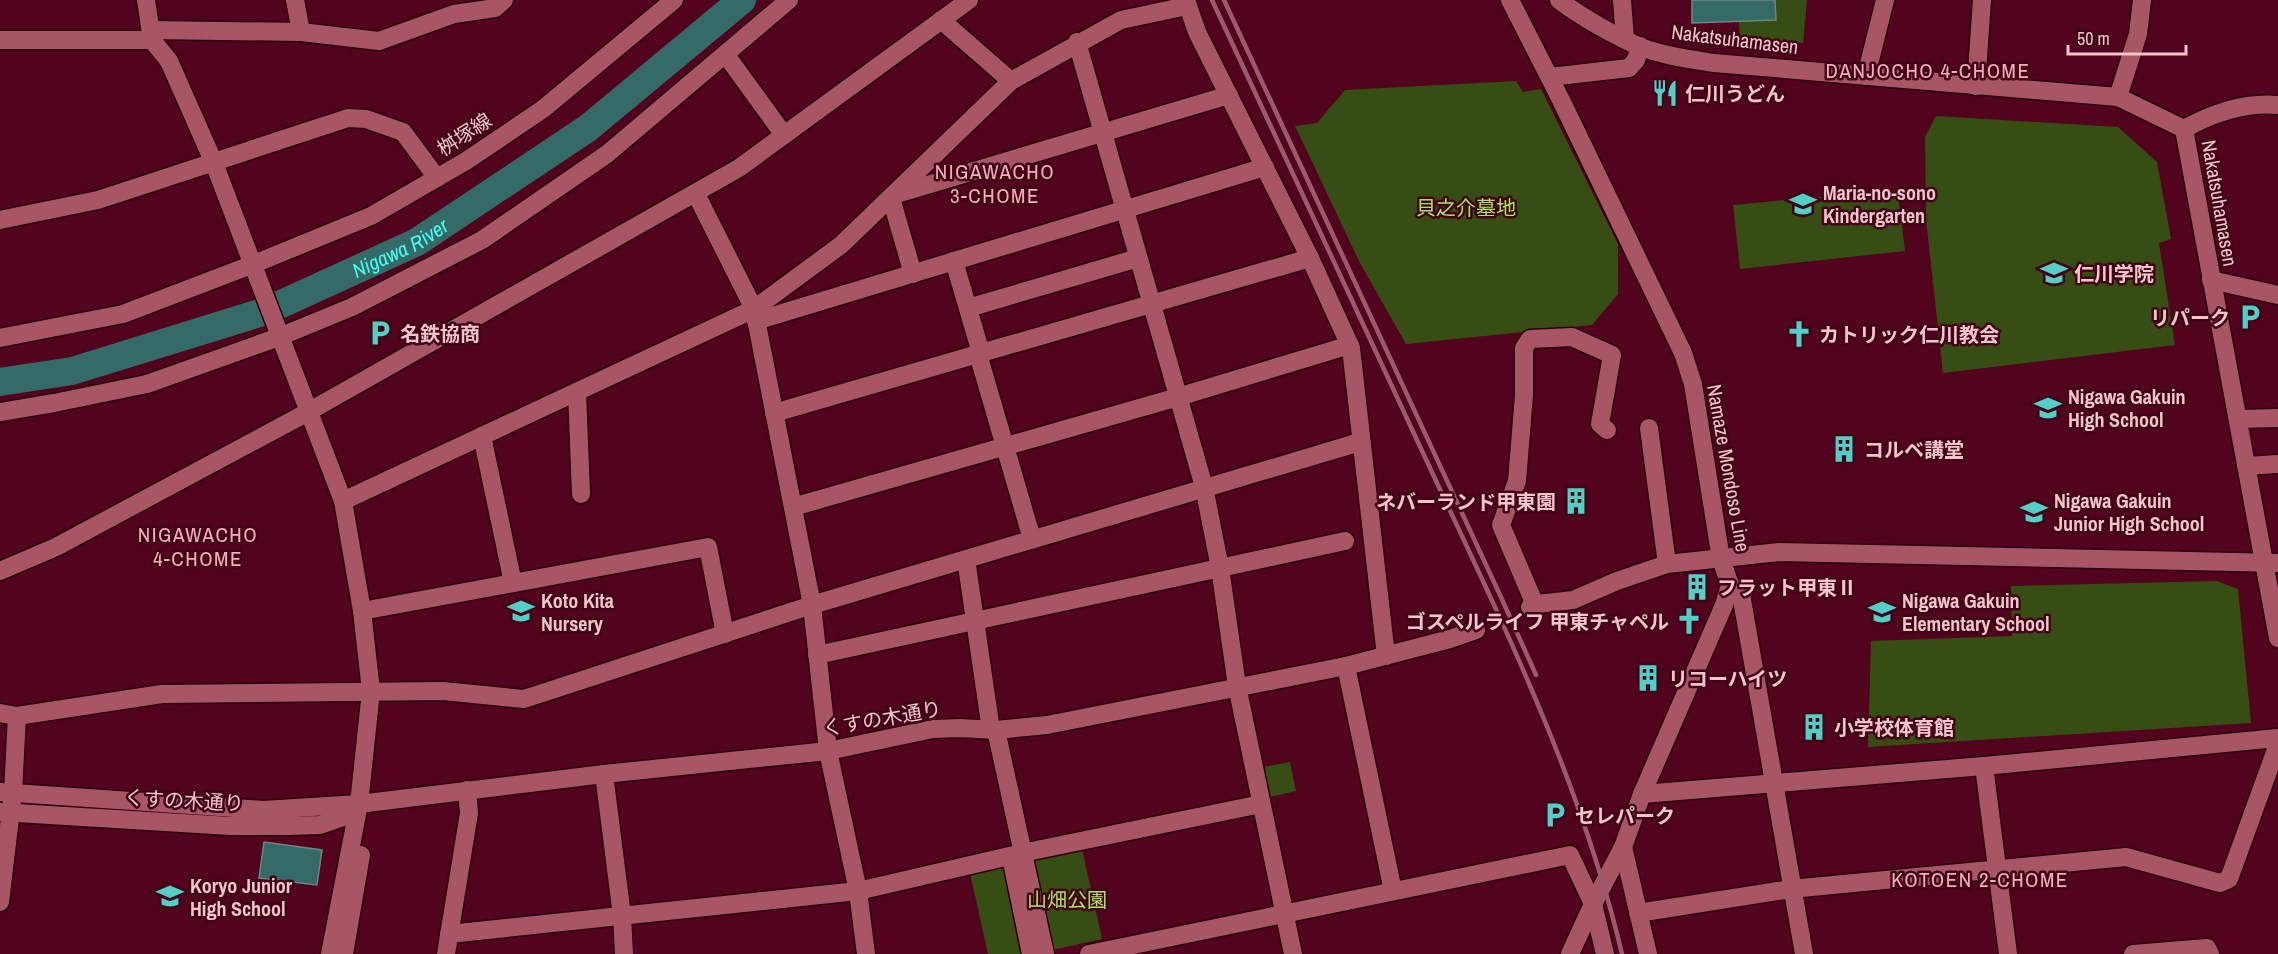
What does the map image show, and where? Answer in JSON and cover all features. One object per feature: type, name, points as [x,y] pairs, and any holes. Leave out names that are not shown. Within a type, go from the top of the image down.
[{"type":"street","points":[[146,0],[151,35],[169,61],[214,163],[343,501],[362,611],[371,691],[360,804],[330,954]]},
{"type":"street","points":[[295,0],[302,32]]},
{"type":"street","points":[[0,40],[302,32],[379,41],[454,14],[495,8],[504,0]]},
{"type":"street","name":"桝塚線","points":[[0,338],[123,314],[254,264],[370,216],[436,178],[543,109],[674,0]]},
{"type":"street","points":[[0,412],[147,384],[279,337],[352,307],[482,240],[607,154],[789,0]]},
{"type":"street","points":[[0,571],[56,547],[308,412],[696,194],[739,168],[969,0]]},
{"type":"street","name":"Namaze Mondoso Line","points":[[1510,0],[1550,77],[1683,353],[1694,384],[1721,559],[1730,585],[1741,594],[1804,954]]},
{"type":"street","name":"Nakatsuhamasen","points":[[1560,0],[1569,8],[1633,43],[1662,54],[1714,63],[2118,97],[2184,129],[2246,466],[2271,563],[2278,638]]},
{"type":"street","points":[[1550,77],[1629,68],[1636,60],[1622,0]]},
{"type":"street","points":[[1866,76],[1885,0]]},
{"type":"street","points":[[1976,86],[1982,0]]},
{"type":"street","points":[[2118,97],[2138,34],[2142,0]]},
{"type":"street","points":[[755,315],[842,246],[1011,81],[1077,42],[1121,20],[1186,3],[1197,32],[1310,258],[1350,345],[1386,656]]},
{"type":"street","points":[[941,20],[1011,81]]},
{"type":"street","points":[[1077,42],[1204,487],[1220,568],[1237,686],[1293,954]]},
{"type":"street","points":[[726,55],[784,135]]},
{"type":"street","points":[[892,196],[1229,96]]},
{"type":"street","points":[[2184,129],[2210,115],[2236,108],[2278,105]]},
{"type":"street","points":[[0,220],[98,200],[348,118],[366,118],[403,132],[436,178]]},
{"type":"street","points":[[343,501],[577,392],[755,315],[913,274],[1265,167]]},
{"type":"street","points":[[696,194],[755,315],[812,604],[828,751],[858,891],[866,954]]},
{"type":"street","points":[[892,196],[913,274]]},
{"type":"street","points":[[968,308],[1138,258]]},
{"type":"street","points":[[774,413],[1310,258]]},
{"type":"street","points":[[954,261],[1004,446],[1032,539]]},
{"type":"street","points":[[2211,280],[2278,295]]},
{"type":"street","points":[[1607,430],[1600,424],[1612,355],[1572,337],[1530,339],[1524,348],[1524,395],[1517,481],[1501,525],[1534,605],[1573,600],[1617,581],[1668,564],[1779,552],[2271,563]]},
{"type":"street","points":[[793,507],[1178,397],[1350,345]]},
{"type":"street","points":[[577,392],[581,494]]},
{"type":"street","points":[[2238,419],[2278,418]]},
{"type":"street","points":[[1649,428],[1668,564]]},
{"type":"street","points":[[482,436],[513,583]]},
{"type":"street","points":[[0,902],[7,792],[8,715],[162,694],[443,691],[524,699],[812,604],[1360,442]]},
{"type":"street","points":[[2246,466],[2278,464]]},
{"type":"street","points":[[817,655],[1345,541]]},
{"type":"street","points":[[362,611],[708,547],[725,634]]},
{"type":"street","points":[[966,559],[990,730],[1016,854],[1031,954]]},
{"type":"street","points":[[1570,954],[1623,847],[1642,794],[1724,605],[1730,585]]},
{"type":"street","name":"くすの木通り","points":[[7,792],[263,810],[360,804],[604,774],[828,751],[933,729],[990,730],[1047,725],[1346,666],[1476,630]]},
{"type":"street","points":[[1346,666],[1393,891]]},
{"type":"street","points":[[1642,794],[1984,766],[2278,738]]},
{"type":"street","points":[[1638,913],[1791,889],[2126,857],[2220,883],[2229,879],[2278,744]]},
{"type":"street","points":[[1984,766],[2008,954]]},
{"type":"street","points":[[604,774],[622,916],[624,954]]},
{"type":"street","points":[[446,954],[469,813],[467,790]]},
{"type":"street","points":[[344,954],[367,821],[360,804]]},
{"type":"street","name":"くすの木通り","points":[[5,812],[230,826],[287,826],[320,825],[343,817],[360,804]]},
{"type":"street","points":[[449,934],[858,891],[1016,854],[1261,804]]},
{"type":"street","points":[[1623,847],[1648,954]]},
{"type":"street","points":[[1016,854],[1045,954]]},
{"type":"street","points":[[1089,954],[1284,912],[1570,855],[1593,904],[1605,954]]},
{"type":"street","points":[[2133,954],[2207,948],[2210,954]]},
{"type":"green space","points":[[1775,0],[1807,0],[1803,43],[1740,41],[1739,21],[1775,20]]},
{"type":"green space","name":"貝之介墓地","points":[[1516,81],[1523,92],[1541,89],[1618,244],[1618,294],[1592,325],[1406,344],[1360,263],[1295,126],[1317,123],[1345,90]]},
{"type":"green space","points":[[1936,116],[2118,127],[2157,162],[2171,239],[2159,243],[2175,345],[1943,373],[1926,219],[1925,137]]},
{"type":"green space","points":[[1898,194],[1905,251],[1740,269],[1733,205],[1838,195],[1838,201]]},
{"type":"green space","points":[[2217,581],[2238,589],[2251,723],[1868,747],[1871,641],[2012,636],[2011,586]]},
{"type":"green space","points":[[1290,762],[1296,791],[1270,797],[1263,767]]},
{"type":"green space","name":"山畑公園","points":[[1082,849],[1102,939],[1052,950],[1032,860]]},
{"type":"green space","name":"山畑公園","points":[[1004,865],[1024,954],[988,954],[970,873]]},
{"type":"water","points":[[1692,0],[1775,0],[1776,20],[1692,23]]},
{"type":"water","points":[[264,842],[322,850],[317,885],[259,878]]},
{"type":"waterway","name":"Nigawa River","points":[[0,382],[72,371],[266,311],[417,242],[588,128],[742,0]]},
{"type":"railway","points":[[1212,0],[1491,598],[1542,714],[1587,832],[1622,954]]},
{"type":"railway","points":[[1224,0],[1536,675]]},
{"type":"place","name":"仁川うどん","points":[[1665,93]]},
{"type":"place","name":"Maria-no-sono Kindergarten","points":[[1803,204]]},
{"type":"place","name":"仁川学院","points":[[2054,273]]},
{"type":"place","name":"リパーク","points":[[2250,317]]},
{"type":"place","name":"名鉄協商","points":[[380,333]]},
{"type":"place","name":"カトリック仁川教会","points":[[1799,334]]},
{"type":"place","name":"Nigawa Gakuin High School","points":[[2048,408]]},
{"type":"place","name":"コルベ講堂","points":[[1844,449]]},
{"type":"place","name":"ネバーランド甲東園","points":[[1576,501]]},
{"type":"place","name":"Nigawa Gakuin Junior High School","points":[[2034,512]]},
{"type":"place","name":"フラット甲東Ⅱ","points":[[1697,587]]},
{"type":"place","name":"Koto Kita Nursery","points":[[521,611]]},
{"type":"place","name":"Nigawa Gakuin Elementary School","points":[[1882,612]]},
{"type":"place","name":"ゴスペルライフ 甲東チャペル","points":[[1689,621]]},
{"type":"place","name":"リコーハイツ","points":[[1648,678]]},
{"type":"place","name":"小学校体育館","points":[[1814,727]]},
{"type":"place","name":"セレパーク","points":[[1555,815]]},
{"type":"place","name":"Koryo Junior High School","points":[[170,896]]},
{"type":"district","name":"DANJOCHO 4-CHOME","points":[[1928,70]]},
{"type":"district","name":"NIGAWACHO 3-CHOME","points":[[995,183]]},
{"type":"district","name":"NIGAWACHO 4-CHOME","points":[[198,546]]},
{"type":"district","name":"KOTOEN 2-CHOME","points":[[1980,879]]}]
